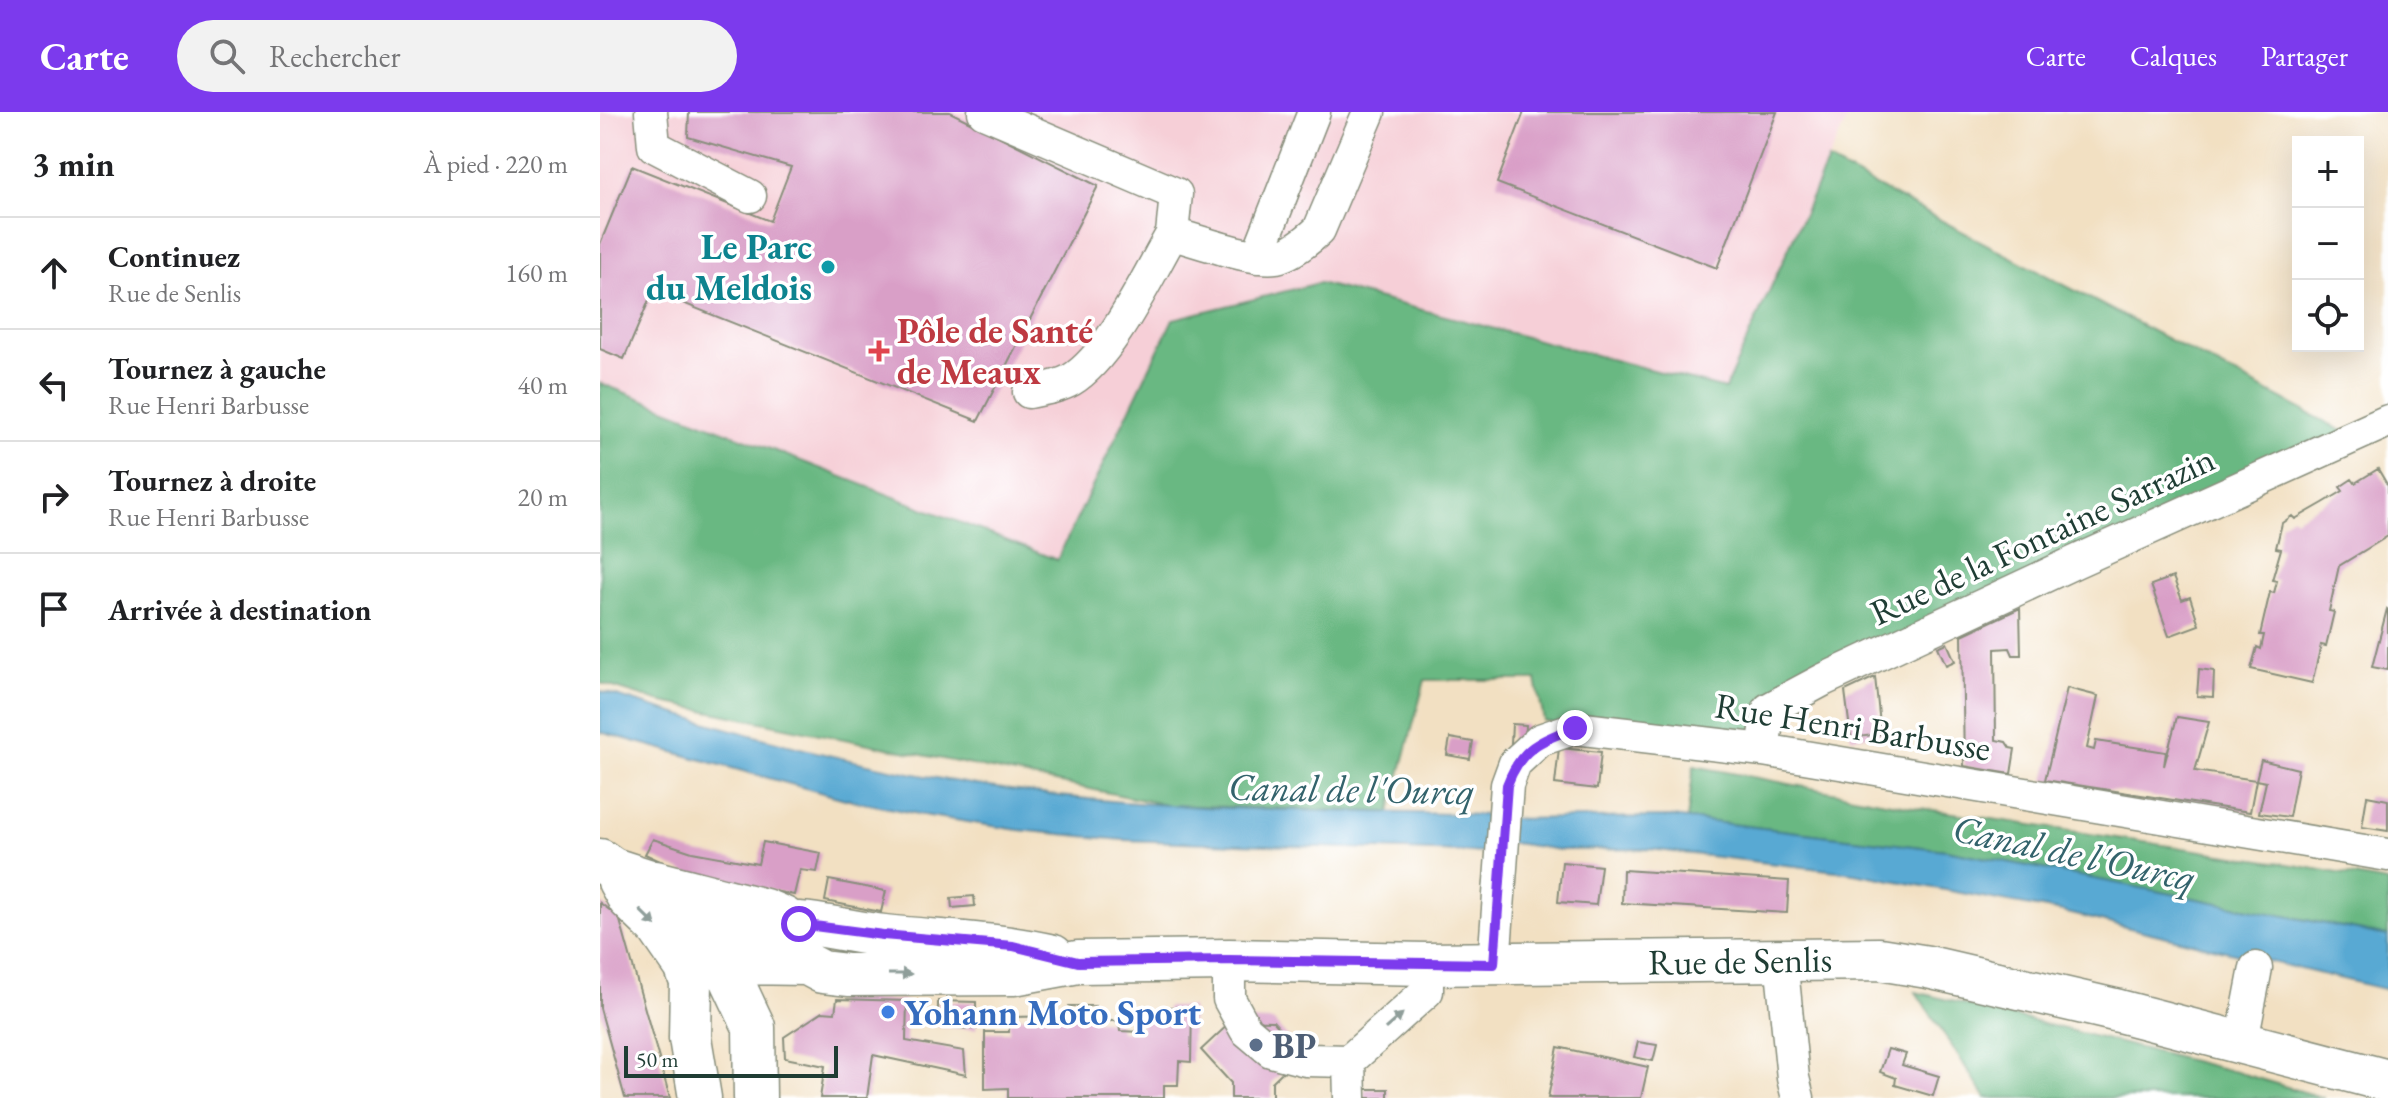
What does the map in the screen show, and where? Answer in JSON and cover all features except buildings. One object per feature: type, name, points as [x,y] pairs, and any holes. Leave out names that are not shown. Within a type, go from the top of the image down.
[{"type":"main road","name":"Rue de Senlis","points":[[620,870],[765,910],[799,924]]},
{"type":"main road","points":[[620,870],[629,899],[702,963],[754,1027],[755,1098]]},
{"type":"main road","name":"Rue de Senlis","points":[[702,963],[740,930],[770,923],[1013,946],[1078,962]]},
{"type":"main road","name":"Rue de Senlis","points":[[702,963],[807,964],[822,972],[848,975],[1013,974],[1078,962],[1229,960],[1494,964],[1879,959],[1928,967],[2242,1041],[2388,1081]]},
{"type":"main road","points":[[700,1098],[690,1038],[702,963]]},
{"type":"main road","points":[[702,963],[722,1060],[723,1098]]},
{"type":"main road","name":"Rue de Senlis","points":[[754,1027],[771,995],[787,984],[822,972]]},
{"type":"street","points":[[651,112],[654,146],[750,196]]},
{"type":"street","points":[[984,112],[1176,194],[1172,234],[1092,365],[1068,382],[1029,392]]},
{"type":"street","points":[[1257,257],[1314,112]]},
{"type":"street","points":[[1172,234],[1257,257],[1278,257],[1307,241],[1319,230],[1369,112]]},
{"type":"street","name":"Rue de la Fontaine Sarrazin","points":[[1763,750],[1769,709],[1823,680],[2103,549],[2388,421]]},
{"type":"street","name":"Rue Henri Barbusse","points":[[1494,964],[1507,785],[1515,763],[1540,740],[1575,728],[1763,750],[2388,855]]},
{"type":"street","points":[[1781,959],[1791,1064],[1798,1098]]},
{"type":"street","points":[[1229,960],[1229,999],[1246,1030],[1271,1051],[1306,1060],[1349,1061],[1427,991],[1427,964]]},
{"type":"street","points":[[2242,1041],[2256,968]]},
{"type":"street","points":[[1349,1061],[1350,1098]]},
{"type":"shaded area","name":"Pôle de Santé de Meaux","points":[[600,112],[1850,112],[1725,389],[1319,283],[1173,319],[1058,560],[600,383]]},
{"type":"green space","points":[[1828,161],[2354,437],[1769,708],[1763,750],[1575,728],[1544,721],[1536,680],[1425,680],[1390,812],[1168,805],[658,701],[600,683],[600,383],[1057,560],[1173,319],[1319,283],[1725,389]]},
{"type":"green space","points":[[1694,766],[1907,806],[2388,882],[2388,936],[1946,850],[1687,819]]},
{"type":"green space","points":[[1916,992],[2240,1073],[2324,1098],[1986,1098]]},
{"type":"water","points":[[600,691],[703,722],[859,762],[965,783],[1076,798],[1194,807],[1489,815],[1494,819],[1672,817],[1946,850],[2388,936],[2388,990],[2063,912],[1854,873],[1649,849],[1560,850],[1493,840],[1489,853],[1123,840],[1018,830],[923,815],[845,799],[600,732]]},
{"type":"place","name":"Le Parc du Meldois","points":[[828,267]]},
{"type":"place","name":"Pôle de Santé de Meaux","points":[[879,351]]},
{"type":"place","name":"Yohann Moto Sport","points":[[888,1012]]},
{"type":"place","name":"BP","points":[[1256,1045]]},
{"type":"route","points":[[799,924],[1013,946],[1078,962],[1229,960],[1494,964],[1507,785],[1515,763],[1540,740],[1575,728]]},
{"type":"water label","name":"Canal de l'Ourcq","points":[[1351,789]]},
{"type":"water label","name":"Canal de l'Ourcq","points":[[2074,853]]}]
